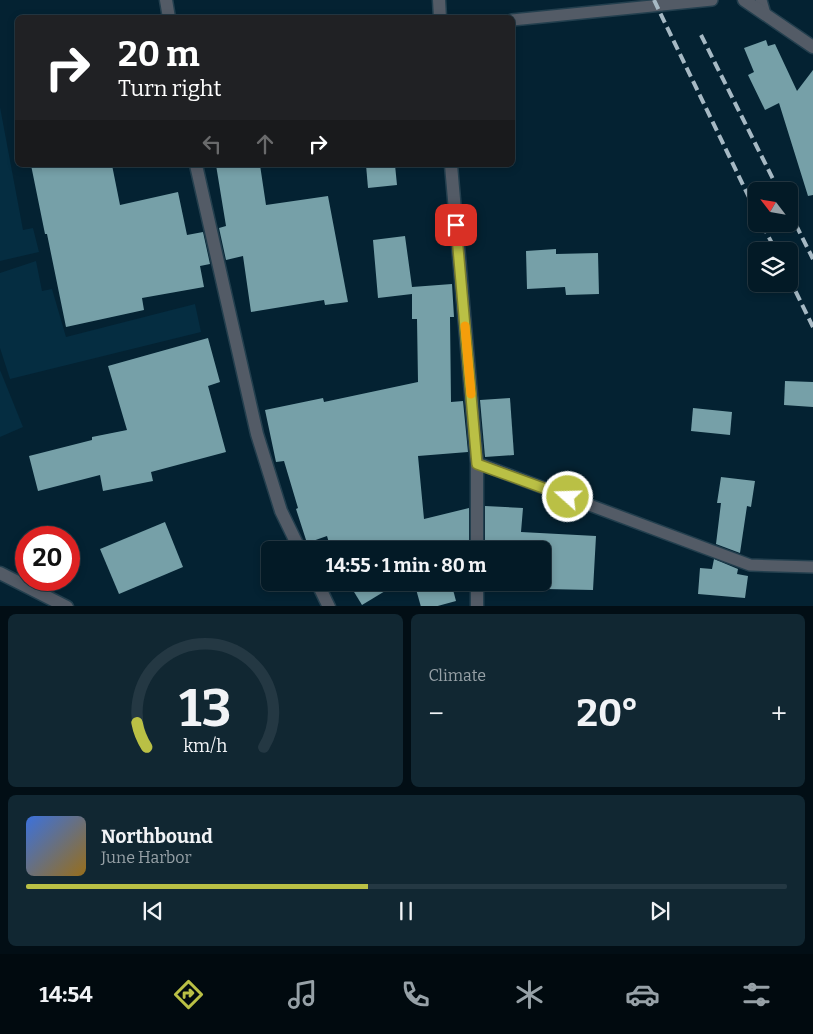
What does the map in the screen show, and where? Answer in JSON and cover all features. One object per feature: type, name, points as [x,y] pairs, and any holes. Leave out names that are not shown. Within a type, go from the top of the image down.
[{"type":"street","points":[[166,0],[168,15]]},
{"type":"street","points":[[439,0],[440,15]]},
{"type":"street","points":[[744,0],[813,47]]},
{"type":"street","points":[[196,167],[257,434],[281,511],[296,541]]},
{"type":"street","points":[[451,167],[477,464],[477,541]]},
{"type":"street","points":[[0,573],[67,606]]},
{"type":"street","points":[[322,591],[329,606]]},
{"type":"street","points":[[477,591],[477,606]]},
{"type":"lane","points":[[515,20],[712,0]]},
{"type":"lane","points":[[761,0],[765,14]]},
{"type":"lane","points":[[477,464],[750,564],[813,567]]},
{"type":"shaded area","points":[[0,107],[23,230],[33,228],[39,252],[0,261]]},
{"type":"shaded area","points":[[36,261],[42,291],[52,289],[66,337],[195,304],[201,332],[10,379],[0,348],[0,273]]},
{"type":"shaded area","points":[[0,370],[23,427],[0,437]]},
{"type":"building","points":[[766,40],[768,46],[775,44],[797,91],[813,70],[813,195],[808,196],[779,103],[765,110],[748,75],[754,72],[744,48]]},
{"type":"building","points":[[31,167],[112,167],[120,205],[178,192],[187,235],[203,232],[210,264],[200,266],[204,287],[142,298],[144,310],[66,327],[47,234],[45,234]]},
{"type":"building","points":[[216,167],[260,167],[266,205],[328,196],[348,302],[325,305],[324,300],[251,312],[243,256],[226,260],[219,228],[226,226]]},
{"type":"building","points":[[366,167],[395,167],[397,185],[368,188]]},
{"type":"building","points":[[405,236],[412,287],[452,284],[454,317],[450,317],[451,402],[463,401],[468,452],[418,456],[424,519],[469,508],[469,541],[328,541],[327,536],[306,541],[284,461],[276,462],[265,410],[323,398],[324,402],[418,382],[417,319],[412,319],[412,294],[378,298],[373,240]]},
{"type":"building","points":[[556,249],[556,254],[598,253],[599,294],[566,295],[565,287],[527,289],[526,251]]},
{"type":"building","points":[[208,338],[220,382],[208,386],[226,452],[151,472],[153,481],[103,491],[100,475],[38,491],[29,456],[92,440],[92,437],[127,430],[108,366]]},
{"type":"building","points":[[785,381],[813,382],[813,407],[784,405]]},
{"type":"building","points":[[510,398],[514,455],[485,457],[480,400]]},
{"type":"building","points":[[693,408],[732,412],[730,435],[691,431]]},
{"type":"building","points":[[721,477],[755,481],[751,507],[747,506],[740,553],[716,544],[721,503],[717,503]]},
{"type":"building","points":[[485,506],[523,508],[521,532],[596,536],[593,590],[551,589],[551,541],[485,541]]},
{"type":"building","points":[[165,522],[183,567],[119,594],[100,549]]},
{"type":"building","points":[[714,559],[738,569],[737,574],[748,576],[745,598],[698,594],[700,568],[712,569]]},
{"type":"building","points":[[353,591],[385,591],[362,605]]},
{"type":"building","points":[[417,591],[453,591],[456,601],[438,606],[421,606]]},
{"type":"railway","points":[[654,0],[748,195]]},
{"type":"railway","points":[[701,35],[774,182]]},
{"type":"railway","points":[[798,229],[813,259]]},
{"type":"railway","points":[[766,232],[771,242]]},
{"type":"railway","points":[[796,292],[813,327]]},
{"type":"slow traffic","points":[[465,326],[471,394]]},
{"type":"route","points":[[456,225],[477,464],[568,497]]}]
